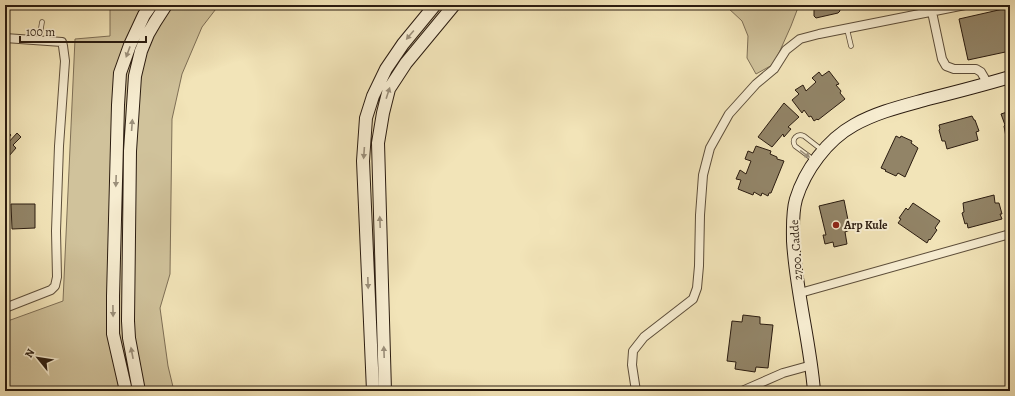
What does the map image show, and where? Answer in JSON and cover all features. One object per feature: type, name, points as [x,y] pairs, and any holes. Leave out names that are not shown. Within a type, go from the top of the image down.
[{"type":"street","points":[[126,391],[113,334],[120,73],[130,45],[144,15],[151,5]]},
{"type":"street","points":[[139,391],[129,338],[128,321],[130,158],[135,76],[141,51],[148,34],[166,5]]},
{"type":"street","points":[[373,391],[363,161],[366,118],[373,96],[386,69],[403,44],[435,5]]},
{"type":"street","points":[[385,391],[378,143],[383,113],[389,89],[406,63],[454,5]]},
{"type":"street","points":[[636,391],[632,365],[633,351],[644,337],[693,299],[697,288],[703,175],[710,148],[729,114],[756,84],[774,69],[786,50],[800,39],[964,5]]},
{"type":"street","points":[[932,12],[942,59],[946,66],[954,69],[976,69],[981,72],[988,84]]},
{"type":"street","points":[[5,38],[62,42],[64,46],[65,61],[56,231],[55,286],[51,290],[5,308]]},
{"type":"street","name":"2700. Cadde","points":[[814,391],[812,365],[800,293],[793,219],[796,201],[801,186],[816,161],[838,136],[867,118],[899,107],[1010,77]]},
{"type":"street","points":[[800,293],[1010,234]]},
{"type":"street","points":[[742,391],[783,373],[812,365]]},
{"type":"lane","points":[[39,40],[42,22]]},
{"type":"lane","points":[[847,29],[851,46]]},
{"type":"lane","points":[[816,161],[795,146],[793,143],[795,137],[798,135],[804,136],[824,151]]},
{"type":"shaded area","points":[[110,5],[219,5],[202,27],[182,74],[172,119],[170,274],[160,308],[168,366],[174,391],[5,391],[5,322],[63,301],[75,39],[110,36]]},
{"type":"shaded area","points":[[723,5],[799,5],[774,64],[756,74],[747,58],[748,36],[742,21]]},
{"type":"building","points":[[816,5],[838,5],[840,11],[838,13],[816,18],[814,16],[814,7],[816,7]]},
{"type":"building","points":[[1002,5],[1010,5],[1010,51],[968,60],[959,19],[1003,9]]},
{"type":"building","points":[[829,71],[839,84],[836,85],[845,99],[818,120],[817,119],[814,121],[804,110],[802,113],[792,100],[799,94],[795,90],[803,85],[806,91],[816,82],[812,78],[819,72],[822,76]]},
{"type":"building","points":[[784,103],[799,117],[788,127],[791,129],[784,137],[783,134],[772,147],[758,137]]},
{"type":"building","points":[[1010,111],[1010,145],[1008,136],[1006,137],[1005,125],[1001,114]]},
{"type":"building","points":[[972,116],[979,131],[976,132],[978,140],[947,149],[945,141],[942,141],[939,125]]},
{"type":"building","points":[[7,131],[11,135],[5,142],[5,134]]},
{"type":"building","points":[[17,133],[21,137],[13,145],[16,148],[9,156],[5,152],[10,147],[7,144]]},
{"type":"building","points":[[896,136],[900,138],[901,136],[912,141],[911,143],[918,148],[905,177],[898,173],[896,176],[881,168]]},
{"type":"building","points":[[756,146],[771,151],[770,154],[777,157],[777,159],[784,161],[771,193],[769,193],[768,196],[762,193],[761,196],[754,192],[753,195],[738,189],[741,180],[736,179],[740,170],[746,174],[751,161],[745,159],[748,151],[753,153]]},
{"type":"building","points":[[994,195],[995,203],[999,203],[1002,219],[968,228],[967,223],[965,224],[962,213],[964,212],[963,203]]},
{"type":"building","name":"Arp Kule","points":[[844,200],[850,230],[845,232],[847,244],[834,247],[833,242],[825,244],[823,235],[826,235],[819,206]]},
{"type":"building","points":[[913,203],[940,221],[935,228],[937,230],[927,243],[898,223],[901,219],[899,218],[906,208],[908,210]]},
{"type":"building","points":[[11,204],[35,204],[35,228],[12,229]]},
{"type":"building","points":[[743,315],[760,317],[760,324],[773,325],[768,368],[756,367],[755,372],[735,369],[736,362],[727,361],[732,321],[742,322]]},
{"type":"place","name":"Arp Kule","points":[[836,225]]}]
